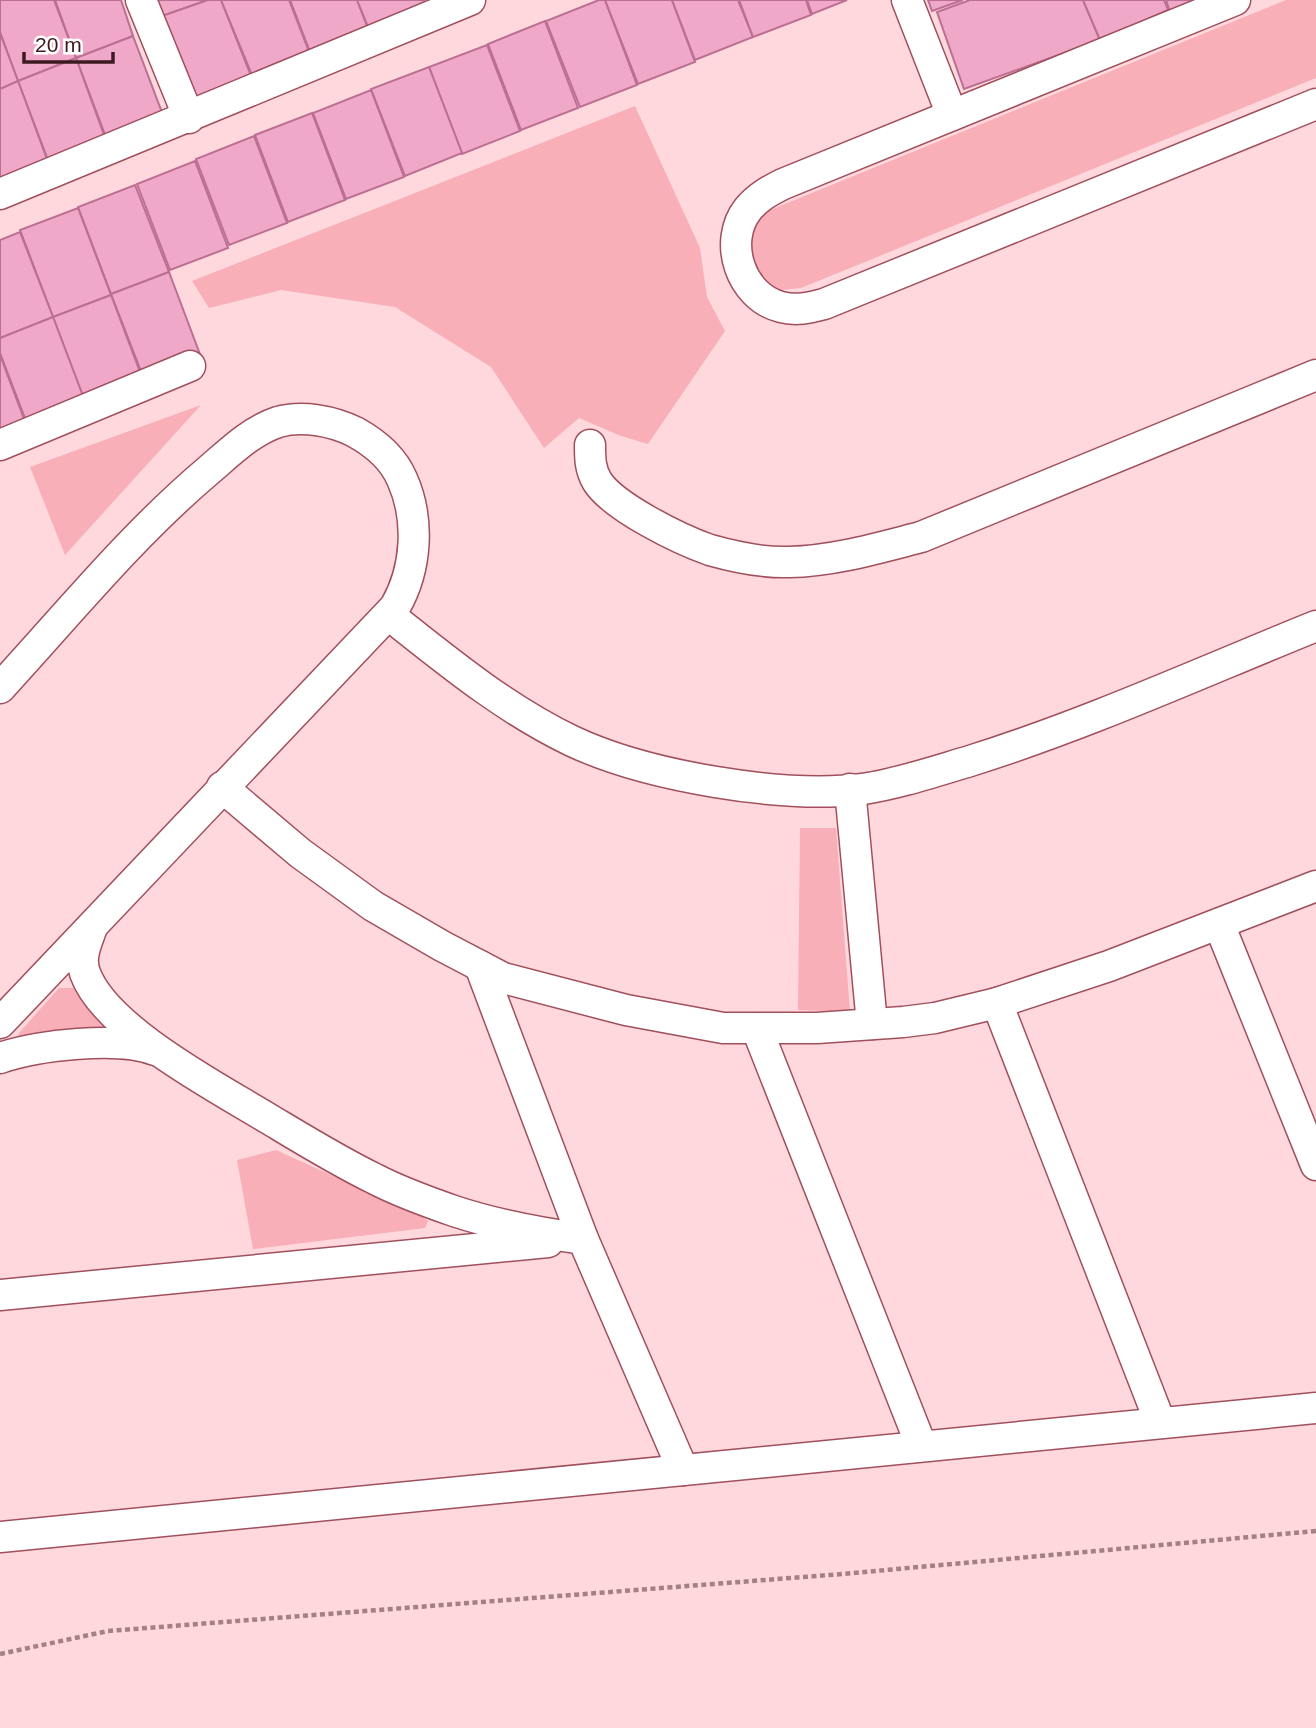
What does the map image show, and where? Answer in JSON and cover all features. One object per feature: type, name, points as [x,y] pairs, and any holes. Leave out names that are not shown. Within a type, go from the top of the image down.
[{"type":"street","points":[[141,0],[189,118]]},
{"type":"street","points":[[0,194],[470,0]]},
{"type":"street","points":[[907,0],[952,115]]},
{"type":"street","points":[[1235,0],[783,184],[762,195],[746,211],[737,233],[736,256],[744,278],[759,295],[779,307],[802,310],[824,304],[1316,104]]},
{"type":"street","points":[[0,445],[190,366]]},
{"type":"street","points":[[590,445],[590,465],[598,482],[615,500],[672,533],[709,549],[748,558],[788,562],[820,559],[860,553],[920,537],[1316,375]]},
{"type":"street","points":[[0,688],[157,517],[238,446],[264,427],[287,420],[328,422],[345,427],[382,450],[398,470],[411,506],[413,547],[405,587],[389,615],[222,787],[0,1023]]},
{"type":"street","points":[[389,615],[473,681],[573,741],[617,758],[700,779],[824,791],[864,788],[900,780],[1007,749],[1316,626]]},
{"type":"street","points":[[222,787],[336,880],[373,906],[503,978],[626,1010],[709,1026],[757,1030],[935,1018],[997,1003],[1109,966],[1316,886]]},
{"type":"street","points":[[850,789],[872,1024]]},
{"type":"street","points":[[93,923],[82,963],[93,988],[116,1016],[171,1058],[324,1153],[378,1181],[456,1212],[534,1232],[583,1239]]},
{"type":"street","points":[[1219,924],[1316,1164]]},
{"type":"street","points":[[480,966],[583,1239],[682,1470]]},
{"type":"street","points":[[997,1003],[1160,1422]]},
{"type":"street","points":[[757,1030],[921,1445]]},
{"type":"street","points":[[0,1058],[23,1051],[119,1043],[145,1046],[171,1058]]},
{"type":"street","points":[[0,1295],[583,1239]]},
{"type":"street","points":[[0,1537],[1316,1408]]},
{"type":"path","points":[[0,1654],[108,1631],[842,1574],[1316,1531]]},
{"type":"shaded area","points":[[1286,0],[1316,0],[1316,78],[801,288],[779,290],[761,278],[747,258],[745,235],[760,214]]},
{"type":"shaded area","points":[[635,106],[700,248],[707,297],[725,331],[648,444],[579,418],[544,448],[491,367],[395,307],[281,290],[209,308],[192,281]]},
{"type":"shaded area","points":[[201,405],[65,555],[30,467]]},
{"type":"shaded area","points":[[800,828],[836,828],[850,1012],[798,1010]]},
{"type":"shaded area","points":[[59,988],[78,988],[116,1031],[20,1040],[18,1034]]},
{"type":"shaded area","points":[[276,1150],[419,1215],[428,1221],[425,1228],[253,1249],[237,1160]]},
{"type":"building","points":[[0,0],[54,0],[76,58],[18,81],[0,32]]},
{"type":"building","points":[[55,0],[121,0],[133,36],[76,58]]},
{"type":"building","points":[[156,0],[208,0],[162,16]]},
{"type":"building","points":[[208,0],[221,0],[253,81],[195,103],[162,16]]},
{"type":"building","points":[[221,0],[289,0],[311,57],[254,80]]},
{"type":"building","points":[[290,0],[357,0],[370,34],[312,57]]},
{"type":"building","points":[[357,0],[424,0],[428,11],[371,34]]},
{"type":"building","points":[[605,0],[637,85],[580,107],[546,21]]},
{"type":"building","points":[[605,0],[672,0],[695,62],[638,84]]},
{"type":"building","points":[[672,0],[738,0],[753,37],[695,60]]},
{"type":"building","points":[[739,0],[806,0],[811,15],[753,37]]},
{"type":"building","points":[[807,0],[847,0],[812,14]]},
{"type":"building","points":[[928,0],[963,0],[932,11]]},
{"type":"building","points":[[970,0],[1083,0],[1100,40],[964,89],[937,12]]},
{"type":"building","points":[[1083,0],[1164,0],[1168,10],[1100,40]]},
{"type":"building","points":[[1166,0],[1197,0],[1170,12]]},
{"type":"building","points":[[545,21],[578,108],[521,130],[488,44]]},
{"type":"building","points":[[0,33],[18,81],[0,89]]},
{"type":"building","points":[[133,36],[166,123],[109,145],[76,58]]},
{"type":"building","points":[[487,45],[520,131],[462,154],[429,67]]},
{"type":"building","points":[[76,58],[108,146],[51,168],[18,81]]},
{"type":"building","points":[[429,67],[462,153],[405,176],[371,89]]},
{"type":"building","points":[[18,81],[51,170],[0,190],[0,89]]},
{"type":"building","points":[[371,90],[404,177],[346,199],[313,113]]},
{"type":"building","points":[[312,113],[345,200],[288,222],[255,135]]},
{"type":"building","points":[[254,136],[287,223],[229,245],[196,159]]},
{"type":"building","points":[[195,161],[228,248],[170,270],[137,184]]},
{"type":"building","points":[[135,185],[169,272],[111,294],[78,207]]},
{"type":"building","points":[[78,208],[111,295],[53,317],[20,230]]},
{"type":"building","points":[[20,232],[53,317],[0,338],[0,240]]},
{"type":"building","points":[[169,272],[201,357],[144,379],[111,294]]},
{"type":"building","points":[[111,295],[143,380],[85,402],[53,317]]},
{"type":"building","points":[[53,317],[86,404],[28,426],[0,353],[0,338]]},
{"type":"building","points":[[0,355],[27,427],[0,438]]}]
